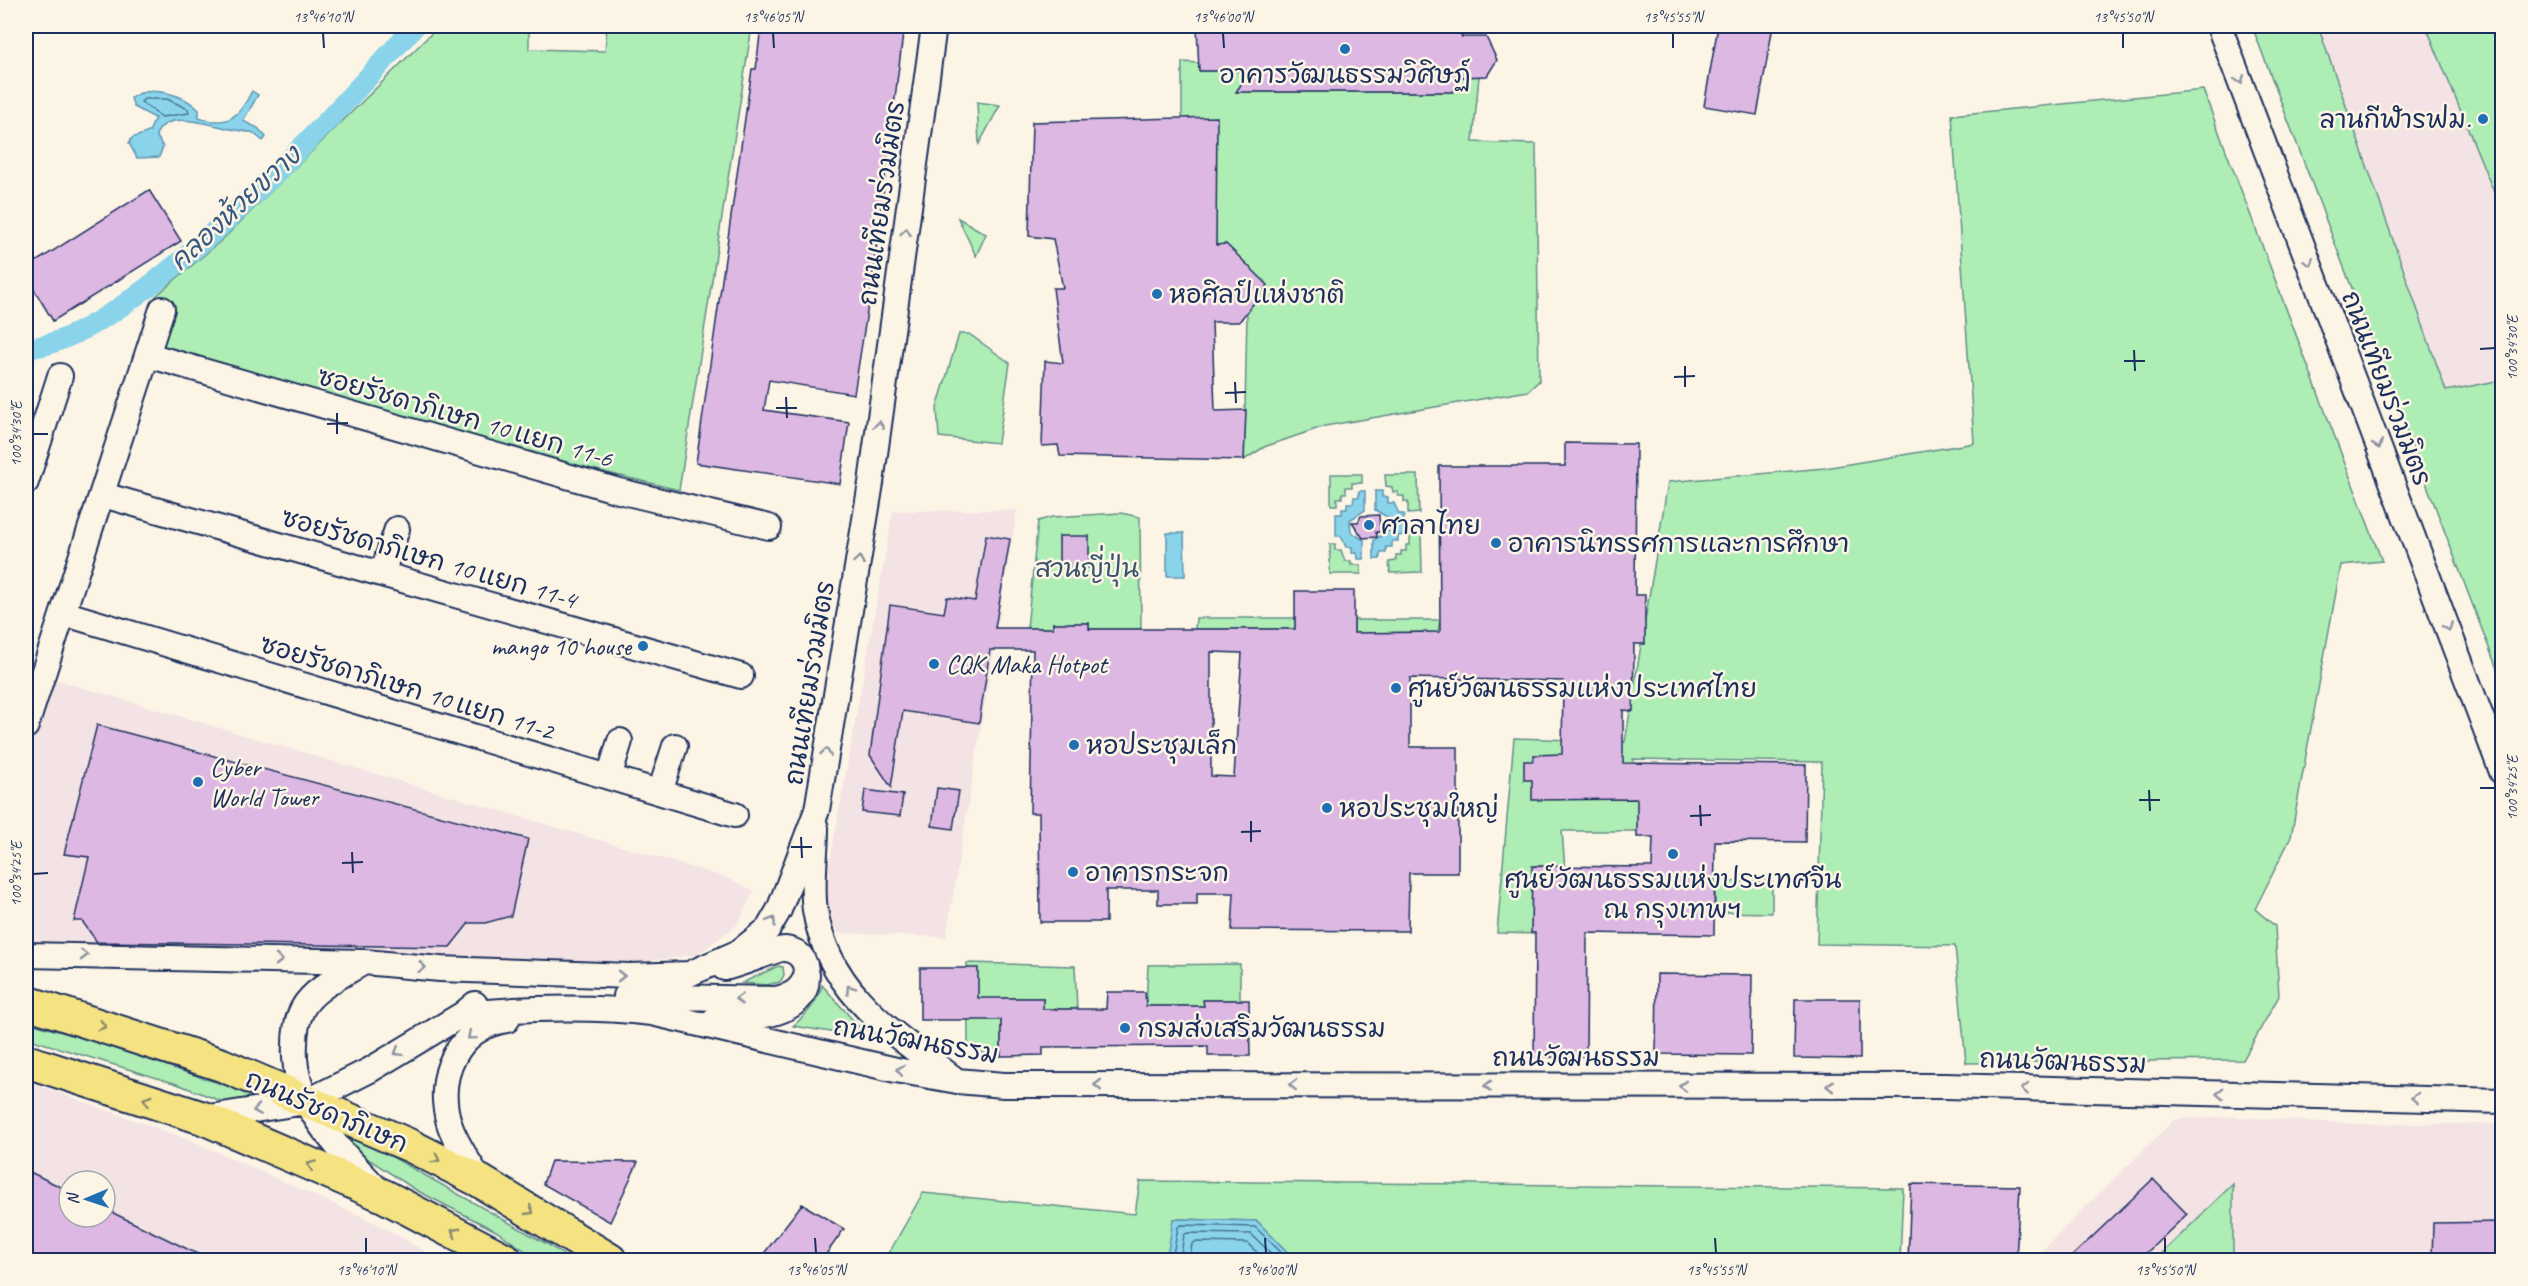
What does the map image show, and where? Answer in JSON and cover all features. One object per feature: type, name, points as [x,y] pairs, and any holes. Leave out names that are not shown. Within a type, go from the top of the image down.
[{"type":"main road","name":"ถนนรัชดาภิเษก","points":[[26,1002],[222,1065],[411,1146],[480,1181],[610,1260]]},
{"type":"main road","points":[[26,1061],[203,1118],[384,1196],[506,1260]]},
{"type":"street","name":"ถนนเทียมร่วมมิตร","points":[[26,955],[364,962],[440,969],[573,976],[689,974],[739,952],[768,929],[779,910],[817,810],[872,483],[934,26]]},
{"type":"street","name":"ถนนเทียมร่วมมิตร","points":[[2219,26],[2502,772]]},
{"type":"street","points":[[26,726],[162,309]]},
{"type":"street","name":"ซอยรัชดาภิเษก 10 แยก 11-6","points":[[148,355],[619,491],[769,527]]},
{"type":"street","points":[[26,482],[60,376]]},
{"type":"street","name":"ซอยรัชดาภิเษก 10 แยก 11-4","points":[[103,495],[741,676]]},
{"type":"street","points":[[382,574],[397,529]]},
{"type":"street","name":"ซอยรัชดาภิเษก 10 แยก 11-2","points":[[63,613],[735,815]]},
{"type":"street","points":[[609,777],[620,741]]},
{"type":"street","points":[[660,792],[675,746]]},
{"type":"street","points":[[817,810],[814,908],[824,948],[851,992],[877,1020],[957,1081]]},
{"type":"street","points":[[463,1014],[514,1010],[618,1009],[652,1013],[685,1022],[755,1018],[782,1011],[798,1002],[806,988],[807,975],[804,962],[796,951],[782,948],[739,966],[689,974]]},
{"type":"street","points":[[364,962],[318,992],[303,1007],[296,1027],[294,1057],[306,1102],[325,1132],[384,1196]]},
{"type":"street","points":[[203,1118],[306,1102],[370,1070],[476,1004],[493,997],[776,999],[790,996],[802,987],[807,975]]},
{"type":"street","points":[[480,1181],[450,1125],[445,1102],[455,1053],[469,1035],[491,1023],[566,1010]]},
{"type":"street","name":"ถนนวัฒนธรรม","points":[[685,1022],[957,1081],[1004,1085],[1945,1086],[2502,1101]]},
{"type":"street","name":"ถนนวัฒนธรรม","points":[[2473,1100],[2502,1090]]},
{"type":"shaded area","points":[[2255,26],[2502,26],[2502,663]]},
{"type":"shaded area","points":[[1017,510],[946,937],[838,933],[826,913],[825,889],[893,511]]},
{"type":"shaded area","points":[[47,677],[728,878],[754,891],[737,925],[697,955],[638,962],[241,953],[26,941],[26,746]]},
{"type":"shaded area","points":[[26,1081],[195,1142],[376,1223],[440,1260],[26,1260]]},
{"type":"shaded area","points":[[2236,1117],[2360,1124],[2502,1124],[2502,1260],[2233,1260],[2233,1185],[2155,1260],[2032,1260],[2175,1119]]},
{"type":"green space","points":[[439,26],[529,26],[529,49],[605,51],[607,26],[752,26],[679,490],[463,438],[139,343],[156,296],[224,238]]},
{"type":"green space","points":[[2252,26],[2318,26],[2446,391],[2502,380],[2502,682]]},
{"type":"green space","name":"ลานกีฬารฟม.","points":[[2426,26],[2502,26],[2502,212]]},
{"type":"green space","points":[[1182,62],[1199,63],[1199,71],[1250,71],[1237,92],[1453,92],[1461,77],[1479,76],[1473,142],[1536,144],[1539,381],[1528,391],[1325,426],[1264,447],[1244,460],[1247,311],[1226,245],[1216,245],[1182,118]]},
{"type":"green space","points":[[2203,90],[2382,561],[2341,565],[2291,837],[2255,909],[2275,926],[2279,996],[2243,1060],[1966,1063],[1955,946],[1817,944],[1822,762],[1633,759],[1662,831],[1562,831],[1565,869],[1547,934],[1497,933],[1514,738],[1625,742],[1668,482],[1825,468],[1974,443],[1952,115]]},
{"type":"green space","points":[[977,102],[1000,105],[979,144]]},
{"type":"green space","points":[[958,218],[986,234],[976,256]]},
{"type":"green space","points":[[959,334],[969,334],[1010,363],[998,443],[939,437],[937,408]]},
{"type":"green space","points":[[1331,474],[1362,474],[1362,483],[1352,483],[1352,487],[1346,487],[1346,493],[1342,493],[1342,498],[1337,498],[1337,505],[1331,505]]},
{"type":"green space","points":[[1385,475],[1418,475],[1419,513],[1408,514],[1408,502],[1404,502],[1404,496],[1398,496],[1398,492],[1393,492],[1392,487],[1386,486]]},
{"type":"green space","name":"สวนญี่ปุ่น","points":[[1121,513],[1140,517],[1141,629],[1089,629],[1089,623],[1053,623],[1053,628],[1027,628],[1038,521],[1052,517]]},
{"type":"green space","points":[[1410,533],[1421,533],[1422,572],[1390,573],[1389,562],[1396,561],[1396,555],[1401,555],[1401,551],[1406,551],[1406,545],[1410,545]]},
{"type":"green space","points":[[1330,544],[1335,544],[1335,550],[1341,550],[1345,561],[1351,561],[1351,565],[1361,565],[1361,574],[1330,574]]},
{"type":"green space","points":[[1196,618],[1295,618],[1295,629],[1195,629]]},
{"type":"green space","points":[[1354,620],[1440,620],[1438,632],[1354,633]]},
{"type":"green space","points":[[1772,881],[1772,913],[1715,912],[1715,882]]},
{"type":"green space","points":[[967,963],[1075,966],[1077,1009],[1043,1009],[1043,998],[1001,998],[1001,1056],[977,1052],[968,1044]]},
{"type":"green space","points":[[1240,964],[1240,1000],[1204,1000],[1204,1006],[1146,1006],[1148,965]]},
{"type":"green space","points":[[778,966],[783,967],[784,975],[780,982],[766,985],[742,983]]},
{"type":"green space","points":[[822,985],[860,1028],[860,1033],[856,1036],[793,1026],[811,1008]]},
{"type":"green space","points":[[26,1022],[90,1040],[254,1095],[250,1100],[226,1103],[177,1084],[26,1038]]},
{"type":"green space","points":[[344,1134],[371,1145],[547,1244],[571,1260],[539,1260],[496,1231],[416,1190],[359,1153],[342,1138]]},
{"type":"green space","points":[[1140,1181],[1903,1188],[1900,1260],[1295,1260],[1257,1221],[1174,1219],[1167,1258],[1150,1260],[885,1260],[923,1193],[1135,1214]]},
{"type":"green space","points":[[2233,1184],[2233,1260],[2155,1260]]},
{"type":"water","points":[[156,91],[176,95],[199,110],[199,118],[218,121],[232,118],[252,91],[258,95],[243,121],[258,128],[266,137],[263,141],[252,132],[185,120],[173,121],[163,126],[156,135],[163,147],[159,157],[137,158],[129,143],[132,138],[149,132],[155,118],[134,107],[131,98],[138,94]]},
{"type":"water","points":[[1359,491],[1365,491],[1365,510],[1350,520],[1351,532],[1364,540],[1364,559],[1358,559],[1357,553],[1352,553],[1352,547],[1346,547],[1341,536],[1336,536],[1336,514],[1342,514],[1342,509],[1347,509],[1347,503],[1353,503],[1354,497],[1359,497]]},
{"type":"water","points":[[1375,491],[1382,491],[1382,497],[1388,497],[1388,503],[1394,503],[1399,514],[1404,514],[1404,535],[1398,536],[1398,541],[1392,541],[1392,547],[1386,547],[1386,553],[1380,553],[1380,559],[1374,559],[1374,540],[1390,530],[1389,518],[1375,510]]},
{"type":"water","points":[[1167,533],[1184,533],[1185,576],[1167,576]]},
{"type":"water","points":[[1173,1219],[1257,1221],[1295,1260],[1150,1260],[1167,1257]]},
{"type":"building","points":[[761,26],[904,26],[873,274],[854,394],[769,380],[764,410],[849,422],[840,484],[696,463],[752,69],[756,69]]},
{"type":"building","name":"อาคารวัฒนธรรมวิศิษฏ์","points":[[1197,26],[1456,26],[1462,37],[1486,37],[1497,60],[1487,76],[1461,77],[1453,92],[1236,92],[1250,71],[1199,71]]},
{"type":"building","points":[[1718,26],[1773,26],[1757,115],[1704,106]]},
{"type":"building","name":"หอศิลป์แห่งชาติ","points":[[1217,117],[1216,245],[1226,244],[1268,285],[1239,322],[1212,322],[1215,411],[1246,410],[1244,460],[1060,456],[1058,445],[1042,446],[1045,361],[1063,363],[1053,288],[1063,288],[1053,239],[1029,236],[1032,122]]},
{"type":"building","points":[[149,190],[181,241],[53,321],[26,276],[26,268]]},
{"type":"building","points":[[1565,443],[1636,444],[1635,595],[1645,595],[1645,644],[1634,644],[1633,711],[1623,710],[1623,763],[1806,765],[1805,842],[1715,841],[1714,935],[1587,933],[1586,1057],[1534,1057],[1535,933],[1531,933],[1532,866],[1652,867],[1653,837],[1637,837],[1637,799],[1532,800],[1532,780],[1524,780],[1524,761],[1533,761],[1534,755],[1562,754],[1563,681],[1410,678],[1410,747],[1458,747],[1458,873],[1409,873],[1408,931],[1232,930],[1234,893],[1197,893],[1197,904],[1158,904],[1158,890],[1106,890],[1106,922],[1040,922],[1039,813],[1030,813],[1033,650],[990,650],[979,723],[903,711],[891,787],[870,755],[890,605],[944,613],[947,597],[975,601],[986,535],[1010,539],[995,628],[1053,628],[1053,623],[1089,623],[1089,629],[1295,629],[1295,591],[1354,591],[1354,633],[1440,632],[1439,466],[1565,466]],"holes":[[[1211,652],[1242,653],[1234,777],[1211,776]]]},
{"type":"building","name":"ศาลาไทย","points":[[1379,515],[1380,532],[1376,532],[1377,537],[1363,538],[1352,522],[1358,522],[1361,516]]},
{"type":"building","points":[[1059,536],[1089,536],[1089,568],[1059,568]]},
{"type":"building","name":"Cyber World Tower","points":[[97,725],[528,839],[511,916],[485,923],[469,923],[450,947],[97,942],[82,921],[74,921],[89,857],[64,854]]},
{"type":"building","points":[[937,788],[959,791],[953,829],[932,826]]},
{"type":"building","points":[[865,790],[903,795],[900,816],[862,812]]},
{"type":"building","name":"กรมส่งเสริมวัฒนธรรม","points":[[920,968],[978,968],[978,998],[1043,998],[1043,1009],[1106,1009],[1107,992],[1145,992],[1146,1006],[1204,1006],[1203,1000],[1249,1000],[1250,1056],[1208,1056],[1208,1046],[1043,1047],[1043,1055],[1001,1056],[1001,1020],[920,1020]]},
{"type":"building","points":[[1657,974],[1752,975],[1751,1055],[1656,1054]]},
{"type":"building","points":[[1795,999],[1860,999],[1860,1059],[1794,1058]]},
{"type":"building","points":[[551,1161],[638,1162],[610,1222],[543,1184]]},
{"type":"building","points":[[30,1172],[57,1185],[57,1229],[117,1229],[117,1215],[210,1260],[26,1260],[26,1181]]},
{"type":"building","points":[[2153,1179],[2187,1214],[2139,1260],[2068,1260]]},
{"type":"building","points":[[1911,1184],[2020,1186],[2016,1260],[1908,1260]]},
{"type":"building","points":[[802,1204],[844,1229],[822,1260],[759,1260]]},
{"type":"building","points":[[2502,1222],[2502,1260],[2432,1260],[2433,1223]]},
{"type":"waterway","name":"คลองห้วยขวาง","points":[[26,348],[69,336],[120,307],[176,265],[288,161],[415,26]]},
{"type":"place","name":"อาคารวัฒนธรรมวิศิษฏ์","points":[[1345,49]]},
{"type":"place","name":"ลานกีฬารฟม.","points":[[2483,119]]},
{"type":"place","name":"หอศิลป์แห่งชาติ","points":[[1157,294]]},
{"type":"place","name":"ศาลาไทย","points":[[1369,525]]},
{"type":"place","name":"อาคารนิทรรศการและการศึกษา","points":[[1496,543]]},
{"type":"place","name":"mango 10 house","points":[[643,646]]},
{"type":"place","name":"CQK Maka Hotpot","points":[[934,664]]},
{"type":"place","name":"ศูนย์วัฒนธรรมแห่งประเทศไทย","points":[[1396,688]]},
{"type":"place","name":"หอประชุมเล็ก","points":[[1074,745]]},
{"type":"place","name":"Cyber World Tower","points":[[198,782]]},
{"type":"place","name":"หอประชุมใหญ่","points":[[1327,808]]},
{"type":"place","name":"ศูนย์วัฒนธรรมแห่งประเทศจีน ณ กรุงเทพฯ","points":[[1673,854]]},
{"type":"place","name":"อาคารกระจก","points":[[1073,872]]},
{"type":"place","name":"กรมส่งเสริมวัฒนธรรม","points":[[1125,1028]]}]
